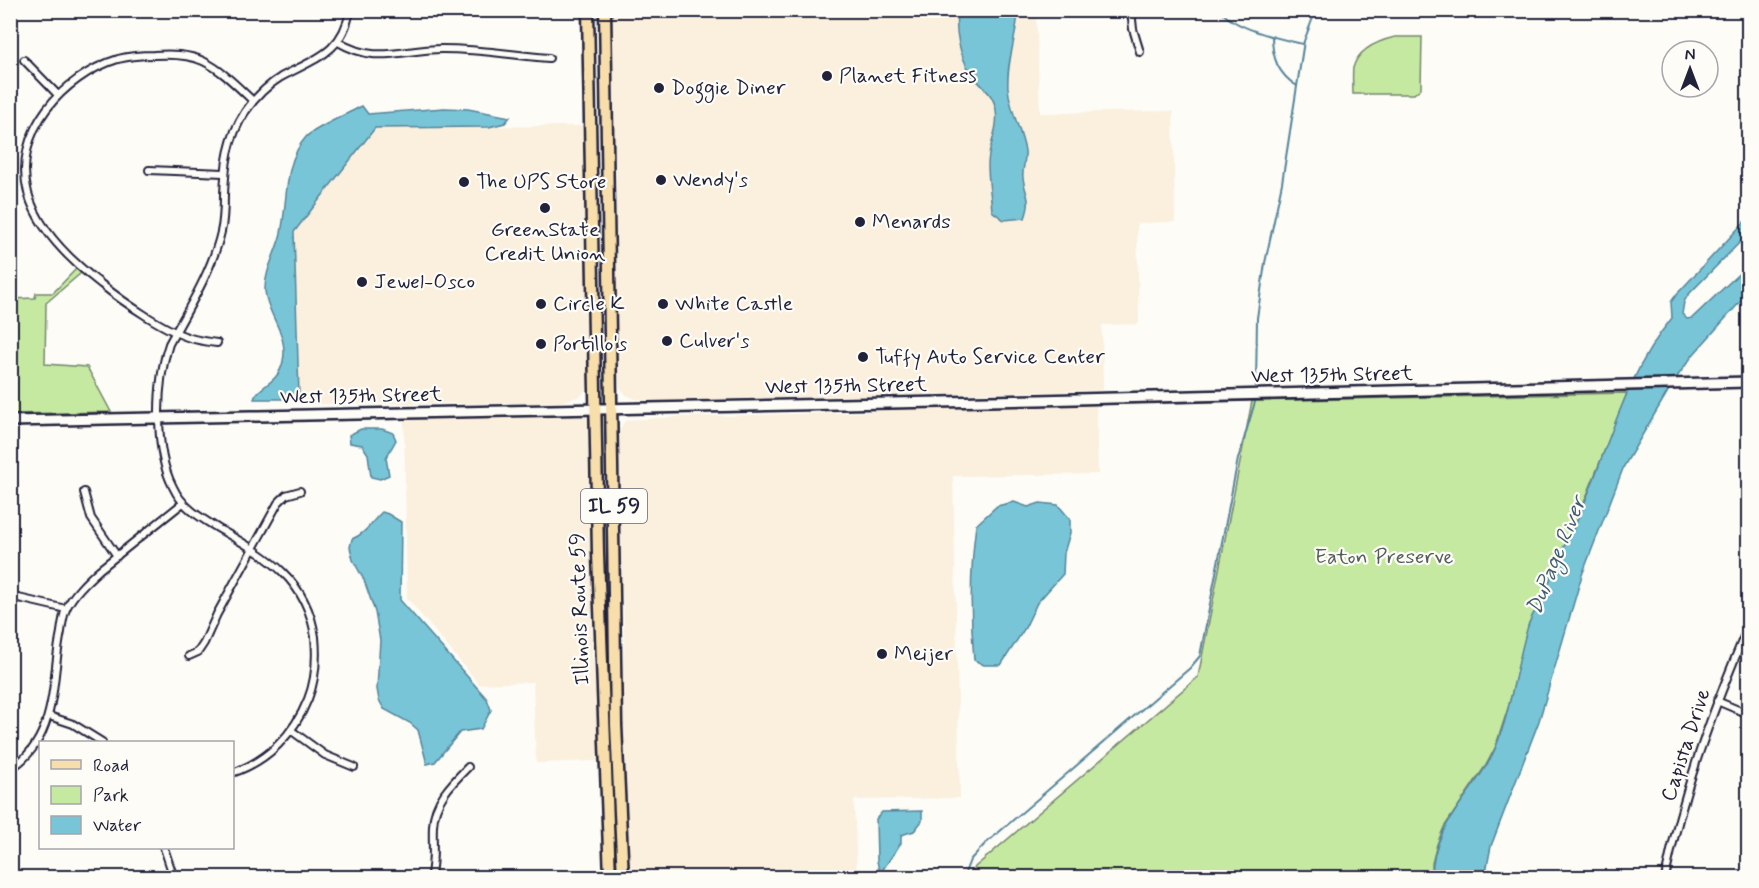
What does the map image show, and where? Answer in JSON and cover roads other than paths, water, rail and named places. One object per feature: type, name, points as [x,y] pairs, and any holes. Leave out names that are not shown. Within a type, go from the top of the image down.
[{"type":"main road","name":"Illinois Route 59","points":[[588,10],[602,669],[610,878]]},
{"type":"main road","name":"Illinois Route 59","points":[[605,10],[616,693],[622,878]]},
{"type":"main road","points":[[602,669],[616,693]]},
{"type":"street","points":[[234,772],[245,769],[275,748],[292,731],[304,710],[312,690],[316,669],[313,626],[306,604],[279,568],[253,549],[204,520],[183,503],[172,487],[164,466],[160,436],[160,381],[164,361],[176,332],[217,249],[222,230],[224,173],[235,130],[253,101],[266,87],[326,53],[338,42],[347,25],[350,10]]},
{"type":"street","points":[[1131,10],[1133,29],[1140,52]]},
{"type":"street","points":[[338,42],[363,53],[376,55],[444,49],[549,57]]},
{"type":"street","points":[[217,343],[192,339],[176,332],[141,313],[87,273],[51,236],[37,216],[28,192],[25,169],[27,148],[43,113],[58,94],[80,78],[119,59],[168,54],[188,56],[203,61],[218,70],[253,101]]},
{"type":"street","points":[[24,60],[58,94]]},
{"type":"street","points":[[149,170],[224,173]]},
{"type":"street","name":"West 135th Street","points":[[10,421],[1749,382]]},
{"type":"street","points":[[189,656],[198,652],[204,643],[217,614],[278,503],[286,495],[300,491]]},
{"type":"street","points":[[84,492],[92,518],[117,556]]},
{"type":"street","points":[[10,769],[26,756],[37,742],[49,716],[66,609],[86,582],[183,503]]},
{"type":"street","points":[[10,596],[66,609]]},
{"type":"street","name":"Capista Drive","points":[[1665,878],[1693,771],[1717,701],[1749,627]]},
{"type":"street","points":[[1717,701],[1749,714]]},
{"type":"street","points":[[49,716],[73,724],[100,741]]},
{"type":"street","points":[[292,731],[325,755],[354,766]]},
{"type":"street","points":[[430,878],[434,857],[433,824],[437,807],[448,788],[468,767]]},
{"type":"street","points":[[164,849],[174,878]]},
{"type":"water","points":[[957,11],[1018,11],[1008,88],[1025,151],[1023,178],[1028,202],[1025,218],[1004,220],[992,211],[988,165],[996,125],[996,110],[992,98],[971,73],[963,59],[957,35]]},
{"type":"water","points":[[362,106],[368,114],[444,108],[468,109],[510,117],[505,123],[489,127],[375,128],[294,232],[299,395],[287,399],[254,399],[259,391],[277,375],[283,361],[283,342],[267,300],[265,284],[281,233],[293,158],[306,137]]},
{"type":"water","points":[[1748,218],[1748,234],[1688,295],[1684,302],[1682,314],[1687,319],[1692,318],[1748,265],[1748,293],[1693,355],[1674,381],[1624,466],[1582,575],[1539,721],[1491,846],[1485,877],[1432,878],[1439,841],[1495,749],[1530,621],[1548,587],[1554,566],[1576,523],[1628,391],[1655,341],[1672,318],[1671,302]]},
{"type":"water","points":[[361,429],[382,429],[393,433],[396,440],[386,458],[389,475],[380,479],[371,477],[368,454],[362,445],[350,443],[349,435]]},
{"type":"water","points":[[1014,502],[1028,507],[1040,503],[1058,505],[1070,519],[1063,574],[1037,603],[1025,628],[1001,665],[984,665],[974,660],[971,609],[976,525],[997,506]]},
{"type":"water","points":[[382,512],[401,522],[400,600],[487,699],[491,710],[481,729],[460,732],[435,762],[427,764],[418,730],[384,709],[379,700],[377,689],[380,640],[375,612],[364,580],[353,560],[350,547],[352,539],[365,530]]},
{"type":"water","points":[[922,811],[922,821],[914,831],[901,835],[901,843],[880,874],[877,861],[876,819],[882,812]]},
{"type":"waterway","points":[[1220,10],[1227,17],[1247,28],[1303,44]]},
{"type":"waterway","points":[[1256,386],[1257,318],[1265,263],[1282,183],[1304,41],[1316,10]]},
{"type":"waterway","points":[[1272,36],[1277,65],[1297,86]]},
{"type":"waterway","points":[[963,878],[970,860],[984,845],[1190,668],[1200,656],[1238,459],[1255,402]]},
{"type":"place","name":"Planet Fitness","points":[[827,76]]},
{"type":"place","name":"Doggie Diner","points":[[659,88]]},
{"type":"place","name":"Wendy's","points":[[661,180]]},
{"type":"place","name":"The UPS Store","points":[[464,182]]},
{"type":"place","name":"GreenState Credit Union","points":[[545,208]]},
{"type":"place","name":"Menards","points":[[860,222]]},
{"type":"place","name":"Jewel-Osco","points":[[362,282]]},
{"type":"place","name":"Circle K","points":[[541,304]]},
{"type":"place","name":"White Castle","points":[[663,304]]},
{"type":"place","name":"Culver's","points":[[667,341]]},
{"type":"place","name":"Portillo's","points":[[541,344]]},
{"type":"place","name":"Tuffy Auto Service Center","points":[[863,357]]},
{"type":"place","name":"Meijer","points":[[882,654]]},
{"type":"water label","name":"DuPage River","points":[[1557,556]]},
{"type":"park label","name":"Eaton Preserve","points":[[1384,557]]}]
